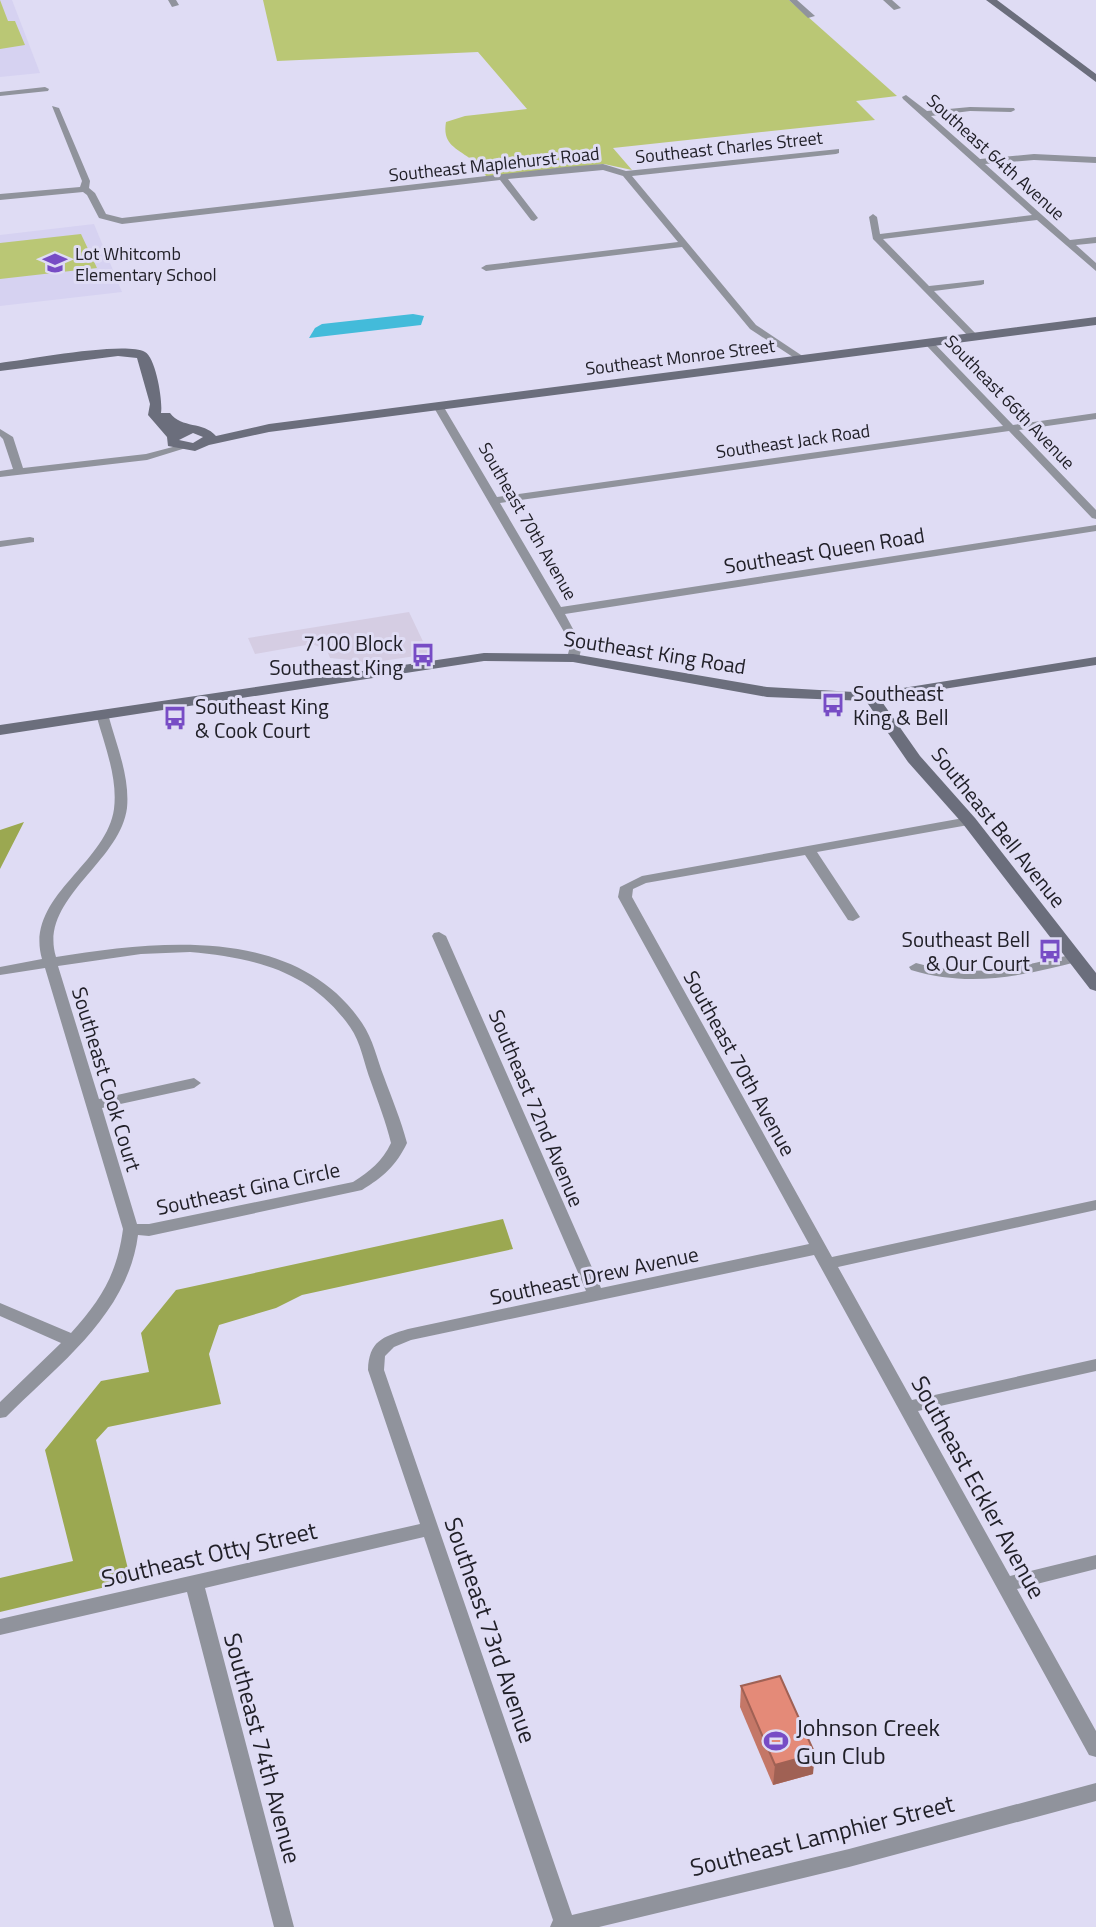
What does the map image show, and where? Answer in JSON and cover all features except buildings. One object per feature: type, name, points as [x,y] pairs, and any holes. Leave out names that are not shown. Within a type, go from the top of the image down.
[{"type":"street","points":[[793,0],[811,16]]},
{"type":"street","points":[[887,0],[897,8]]},
{"type":"street","points":[[991,0],[1096,79]]},
{"type":"street","points":[[0,94],[45,89]]},
{"type":"street","name":"Southeast 64th Avenue","points":[[905,97],[1096,268]]},
{"type":"street","points":[[0,197],[84,189],[86,181],[55,108]]},
{"type":"street","points":[[924,114],[970,109],[1012,110]]},
{"type":"street","name":"Southeast Charles Street","points":[[626,174],[836,151]]},
{"type":"street","points":[[979,162],[1034,157],[1094,162]]},
{"type":"street","name":"Southeast Maplehurst Road","points":[[84,189],[89,191],[98,212],[108,219],[131,220],[596,167],[626,174],[758,332],[802,359]]},
{"type":"street","points":[[503,178],[534,218]]},
{"type":"street","points":[[873,217],[876,237],[1039,217]]},
{"type":"street","name":"Southeast 66th Avenue","points":[[876,237],[974,337]]},
{"type":"street","points":[[1068,243],[1096,240]]},
{"type":"street","points":[[486,268],[684,244]]},
{"type":"street","points":[[928,289],[981,282]]},
{"type":"street","name":"Southeast Monroe Street","points":[[176,441],[200,446],[208,436],[1096,321]]},
{"type":"street","name":"Southeast 66th Avenue","points":[[929,343],[1096,516]]},
{"type":"street","points":[[0,366],[118,352],[136,353],[146,360],[156,404],[169,423],[208,436]]},
{"type":"street","points":[[156,404],[153,411],[156,419],[176,441]]},
{"type":"street","name":"Southeast 70th Avenue","points":[[438,406],[559,611],[575,642],[573,657]]},
{"type":"street","name":"Southeast Jack Road","points":[[494,501],[1096,416]]},
{"type":"street","points":[[0,474],[147,457],[176,441],[188,430]]},
{"type":"street","points":[[0,432],[8,437],[19,472]]},
{"type":"street","name":"Southeast Queen Road","points":[[559,611],[1096,528]]},
{"type":"street","points":[[0,544],[30,540]]},
{"type":"street","name":"Southeast King Road","points":[[0,730],[450,660],[524,655],[573,657],[767,692],[824,697],[870,696],[1096,661]]},
{"type":"street","name":"Southeast Bell Avenue","points":[[870,696],[914,759],[969,821],[1096,985]]},
{"type":"street","name":"Southeast Cook Court","points":[[0,1412],[71,1340],[110,1295],[122,1272],[131,1229],[48,963],[45,944],[49,924],[63,896],[108,842],[120,809],[119,785],[102,714]]},
{"type":"street","points":[[853,917],[809,851],[969,821]]},
{"type":"street","name":"Southeast 70th Avenue","points":[[809,851],[642,880],[627,887],[625,897],[823,1256]]},
{"type":"street","name":"Southeast 72nd Avenue","points":[[439,936],[596,1296]]},
{"type":"street","name":"Southeast Gina Circle","points":[[48,963],[127,950],[195,948],[242,953],[282,966],[314,981],[335,999],[356,1025],[396,1128],[399,1143],[393,1156],[380,1172],[357,1186],[149,1230],[131,1229]]},
{"type":"street","points":[[916,967],[938,975],[974,977],[1076,958]]},
{"type":"street","points":[[0,971],[48,963]]},
{"type":"street","points":[[94,1105],[194,1083]]},
{"type":"street","name":"Southeast Drew Avenue","points":[[381,1349],[408,1335],[596,1296],[1096,1205]]},
{"type":"street","name":"Southeast Eckler Avenue","points":[[823,1256],[1096,1749]]},
{"type":"street","points":[[0,1309],[71,1340]]},
{"type":"street","name":"Southeast 73rd Avenue","points":[[381,1349],[376,1359],[376,1370],[564,1926]]},
{"type":"street","points":[[907,1407],[1096,1365]]},
{"type":"street","name":"Southeast Otty Street","points":[[0,1627],[429,1529]]},
{"type":"street","points":[[1005,1584],[1096,1563]]},
{"type":"street","name":"Southeast 74th Avenue","points":[[194,1582],[284,1927]]},
{"type":"street","name":"Southeast Lamphier Street","points":[[564,1926],[849,1857],[1096,1792]]},
{"type":"shaded area","points":[[0,0],[12,0],[40,73],[0,77]]},
{"type":"shaded area","name":"Lot Whitcomb Elementary School","points":[[94,224],[122,292],[0,306],[0,235]]},
{"type":"shaded area","points":[[409,612],[429,654],[362,664],[360,661],[330,658],[327,650],[312,644],[255,654],[248,638]]},
{"type":"green space","points":[[0,0],[8,21],[15,21],[25,45],[0,49]]},
{"type":"green space","points":[[263,0],[789,0],[897,96],[856,101],[875,120],[613,148],[632,170],[604,164],[487,177],[449,141],[445,130],[446,122],[465,116],[527,109],[478,52],[277,61]]},
{"type":"green space","points":[[81,234],[97,268],[0,279],[0,243]]},
{"type":"green space","points":[[24,822],[0,869],[0,830]]},
{"type":"green space","points":[[503,1219],[513,1249],[302,1295],[276,1308],[219,1325],[209,1354],[221,1404],[108,1427],[96,1440],[131,1581],[0,1612],[0,1578],[73,1561],[45,1450],[101,1381],[149,1372],[141,1333],[176,1290]]},
{"type":"water","points":[[413,314],[424,316],[421,325],[309,338],[315,328],[322,324]]},
{"type":"place","name":"Lot Whitcomb Elementary School","points":[[55,263]]},
{"type":"place","name":"7100 Block Southeast King","points":[[423,655]]},
{"type":"place","name":"Southeast King & Bell","points":[[833,705]]},
{"type":"place","name":"Southeast King & Cook Court","points":[[175,718]]},
{"type":"place","name":"Southeast Bell & Our Court","points":[[1050,951]]},
{"type":"place","name":"Johnson Creek Gun Club","points":[[776,1741]]}]
